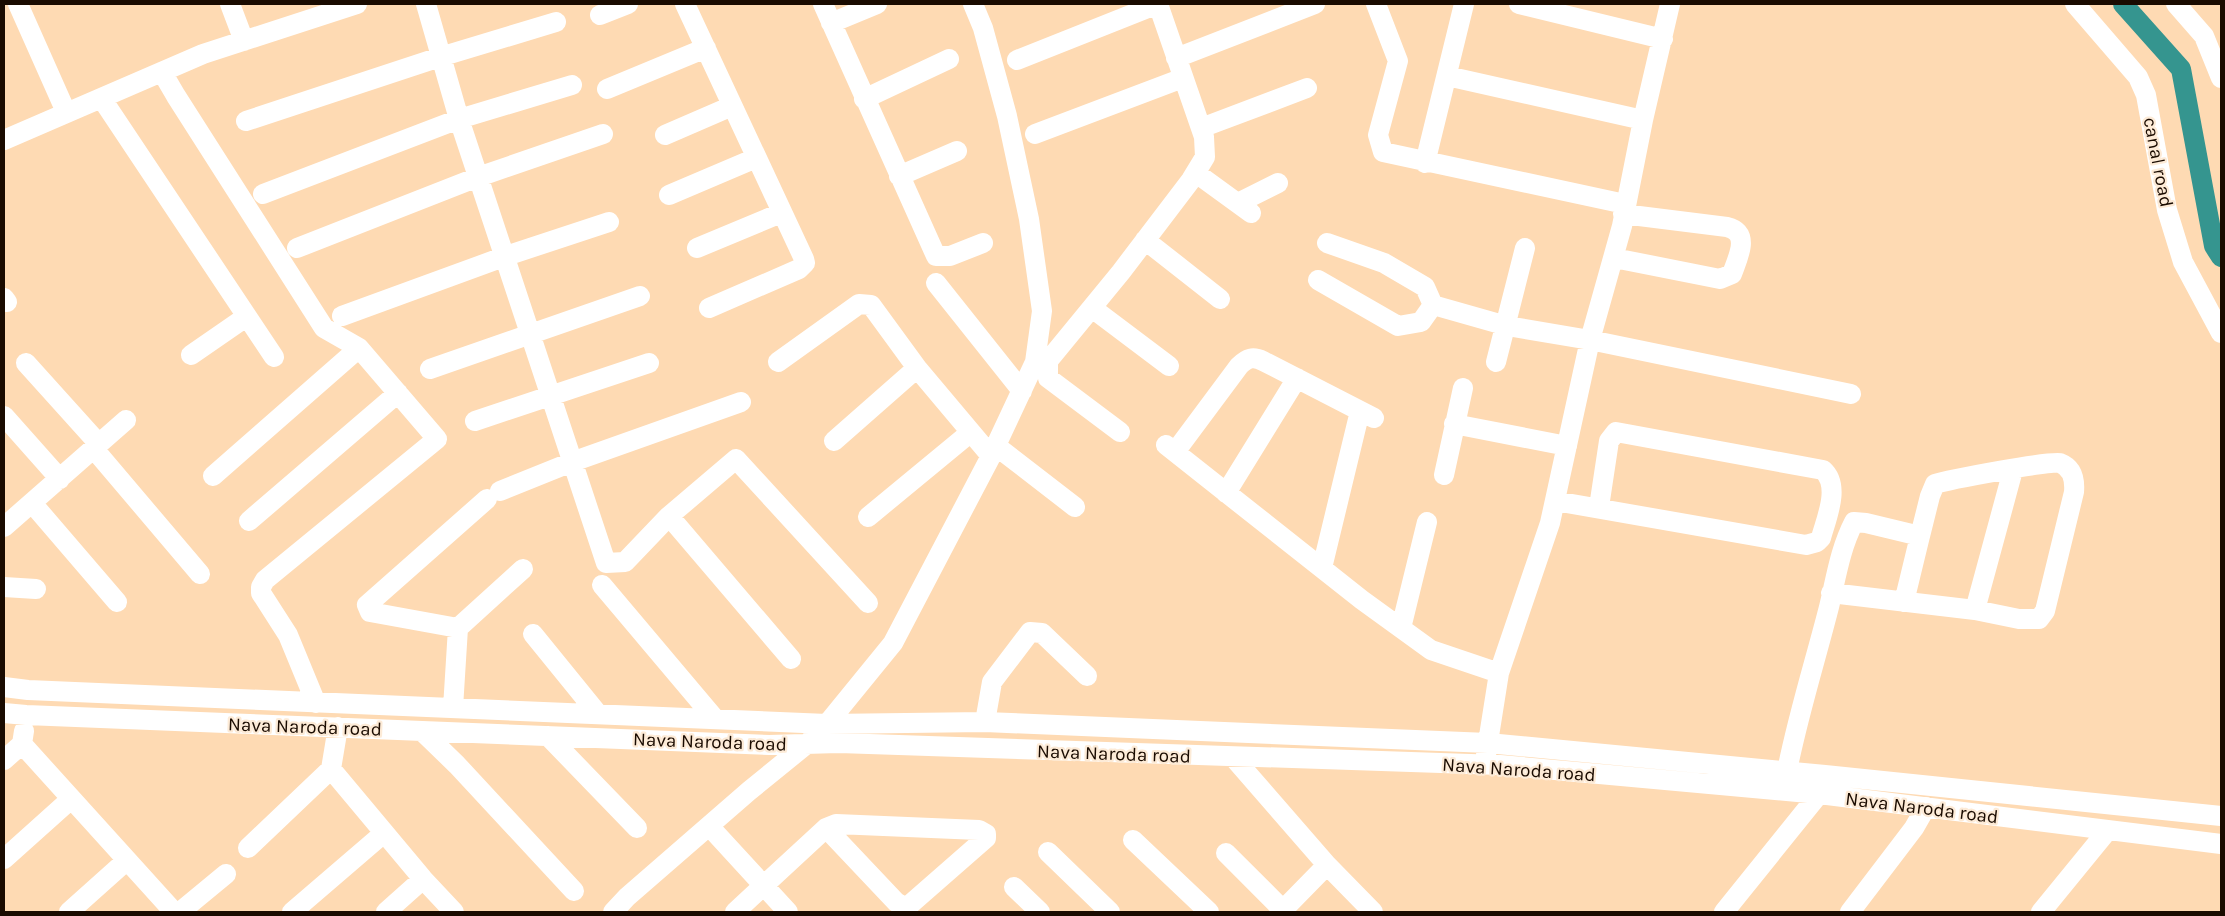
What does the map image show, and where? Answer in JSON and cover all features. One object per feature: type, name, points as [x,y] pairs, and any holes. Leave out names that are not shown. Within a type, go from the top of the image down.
[{"type":"street","points":[[18,4],[66,112]]},
{"type":"street","points":[[230,4],[244,41]]},
{"type":"street","points":[[4,140],[203,54],[357,4]]},
{"type":"street","points":[[426,4],[459,119],[506,256],[529,334],[552,395],[606,563],[625,562],[669,516],[736,458],[868,603]]},
{"type":"street","points":[[600,15],[628,4]]},
{"type":"street","points":[[685,4],[804,259],[802,266],[708,308]]},
{"type":"street","points":[[823,4],[936,256],[950,256],[983,243]]},
{"type":"street","points":[[831,23],[877,4]]},
{"type":"street","points":[[612,912],[709,826],[808,744],[827,724],[892,643],[993,451],[1035,362],[1042,311],[1029,219],[1009,125],[983,28],[973,4]]},
{"type":"street","points":[[1017,60],[1158,4],[1204,137],[1205,157],[1196,173],[1092,308],[1048,360],[1048,378],[1120,432]]},
{"type":"street","points":[[1176,58],[1315,4]]},
{"type":"street","points":[[1376,4],[1398,61],[1378,135],[1383,152],[1624,209],[1728,227],[1740,233],[1742,240],[1732,274],[1720,279],[1614,258]]},
{"type":"street","points":[[1425,163],[1464,4]]},
{"type":"street","points":[[1519,4],[1663,39]]},
{"type":"street","points":[[1484,764],[1499,673],[1550,523],[1590,340],[1614,258],[1670,4]]},
{"type":"street","name":"canal road","points":[[2074,4],[2138,77],[2146,95],[2167,210],[2183,262],[2221,333]]},
{"type":"street","points":[[2176,4],[2204,36],[2221,78]]},
{"type":"street","points":[[246,121],[440,57],[556,22]]},
{"type":"street","points":[[607,89],[706,48]]},
{"type":"street","points":[[864,99],[949,59]]},
{"type":"street","points":[[162,72],[324,328],[359,348],[437,438],[265,580],[261,587],[261,593],[288,635],[316,703]]},
{"type":"street","points":[[1447,76],[1643,120]]},
{"type":"street","points":[[1035,134],[1183,78]]},
{"type":"street","points":[[263,194],[459,119],[572,84]]},
{"type":"street","points":[[1201,128],[1307,88]]},
{"type":"street","points":[[102,99],[274,357]]},
{"type":"street","points":[[665,135],[732,106]]},
{"type":"street","points":[[297,248],[478,176],[603,134]]},
{"type":"street","points":[[900,176],[957,150]]},
{"type":"street","points":[[669,195],[756,158]]},
{"type":"street","points":[[1196,173],[1244,208],[1278,182]]},
{"type":"street","points":[[697,248],[781,213]]},
{"type":"street","points":[[342,316],[506,256],[609,222]]},
{"type":"street","points":[[1145,240],[1220,299]]},
{"type":"street","points":[[1327,242],[1384,263],[1425,287],[1433,305]]},
{"type":"street","points":[[1496,362],[1507,326],[1525,248]]},
{"type":"street","points":[[1318,280],[1398,326],[1421,322],[1433,305]]},
{"type":"street","points":[[936,283],[1022,391]]},
{"type":"street","points":[[430,369],[640,296]]},
{"type":"street","points":[[778,362],[859,304],[871,305],[917,368],[971,432],[993,451],[1075,506]]},
{"type":"street","points":[[1433,305],[1507,326],[1590,340],[1851,394]]},
{"type":"street","points":[[1092,308],[1169,366]]},
{"type":"street","points":[[191,355],[246,317]]},
{"type":"street","points":[[213,476],[359,348]]},
{"type":"street","points":[[1322,568],[1367,415],[1257,358],[1244,361],[1170,449],[1322,568],[1431,650],[1499,673]]},
{"type":"street","points":[[26,363],[97,446],[200,574]]},
{"type":"street","points":[[475,421],[650,363]]},
{"type":"street","points":[[834,441],[917,368]]},
{"type":"street","points":[[1226,493],[1297,378]]},
{"type":"street","points":[[1444,475],[1463,388]]},
{"type":"street","points":[[249,521],[398,393]]},
{"type":"street","points":[[458,628],[370,612],[367,605],[493,495],[572,462],[741,402]]},
{"type":"street","points":[[4,416],[60,478]]},
{"type":"street","points":[[6,521],[32,502],[126,420]]},
{"type":"street","points":[[1454,424],[1567,446]]},
{"type":"street","points":[[868,517],[971,432]]},
{"type":"street","points":[[1554,501],[1599,507],[1806,545],[1817,542],[1821,538],[1832,486],[1828,474],[1824,470],[1616,432],[1609,441],[1599,507]]},
{"type":"street","points":[[1832,593],[1904,602],[1975,610],[2030,620],[2038,619],[2045,611],[2074,492],[2075,481],[2070,470],[2060,463],[2047,462],[2014,470],[1946,480],[1935,484],[1930,496],[1904,602]]},
{"type":"street","points":[[1975,610],[2014,470]]},
{"type":"street","points":[[32,502],[117,602]]},
{"type":"street","points":[[669,516],[791,659]]},
{"type":"street","points":[[1401,628],[1427,522]]},
{"type":"street","points":[[1787,771],[1794,734],[1832,593],[1836,570],[1854,522],[1866,523],[1920,536]]},
{"type":"street","points":[[453,708],[458,628],[523,569]]},
{"type":"street","points":[[602,585],[715,719]]},
{"type":"street","points":[[4,586],[36,589]]},
{"type":"street","points":[[986,722],[992,682],[1030,632],[1042,633],[1087,676]]},
{"type":"street","points":[[533,634],[598,714]]},
{"type":"street","name":"Nava Naroda road","points":[[4,687],[28,690],[316,703],[827,724],[986,722],[1488,743],[1787,771],[2221,816]]},
{"type":"street","points":[[4,760],[22,744],[28,690]]},
{"type":"street","name":"Nava Naroda road","points":[[4,713],[26,716],[769,745],[839,743],[1484,764],[1819,794],[2221,844]]},
{"type":"street","points":[[248,848],[331,769],[338,727]]},
{"type":"street","points":[[422,731],[457,765],[574,891]]},
{"type":"street","points":[[548,736],[637,828]]},
{"type":"street","points":[[22,744],[174,912],[226,874]]},
{"type":"street","points":[[1233,757],[1327,865],[1373,912]]},
{"type":"street","points":[[331,769],[423,879],[454,912]]},
{"type":"street","points":[[1724,912],[1819,794],[1825,775]]},
{"type":"street","points":[[4,859],[71,799]]},
{"type":"street","points":[[1850,912],[1914,828],[1926,807]]},
{"type":"street","points":[[735,912],[826,828],[836,824],[979,830],[986,834],[986,838],[906,908],[896,902],[826,828]]},
{"type":"street","points":[[709,826],[788,912]]},
{"type":"street","points":[[2041,912],[2108,830]]},
{"type":"street","points":[[292,912],[384,832]]},
{"type":"street","points":[[1133,840],[1209,912]]},
{"type":"street","points":[[1048,852],[1110,912]]},
{"type":"street","points":[[1226,853],[1282,911],[1327,865]]},
{"type":"street","points":[[69,912],[126,861]]},
{"type":"street","points":[[386,912],[423,879]]},
{"type":"street","points":[[1014,886],[1040,912]]},
{"type":"waterway","points":[[2123,4],[2181,69],[2214,246],[2221,257]]}]
